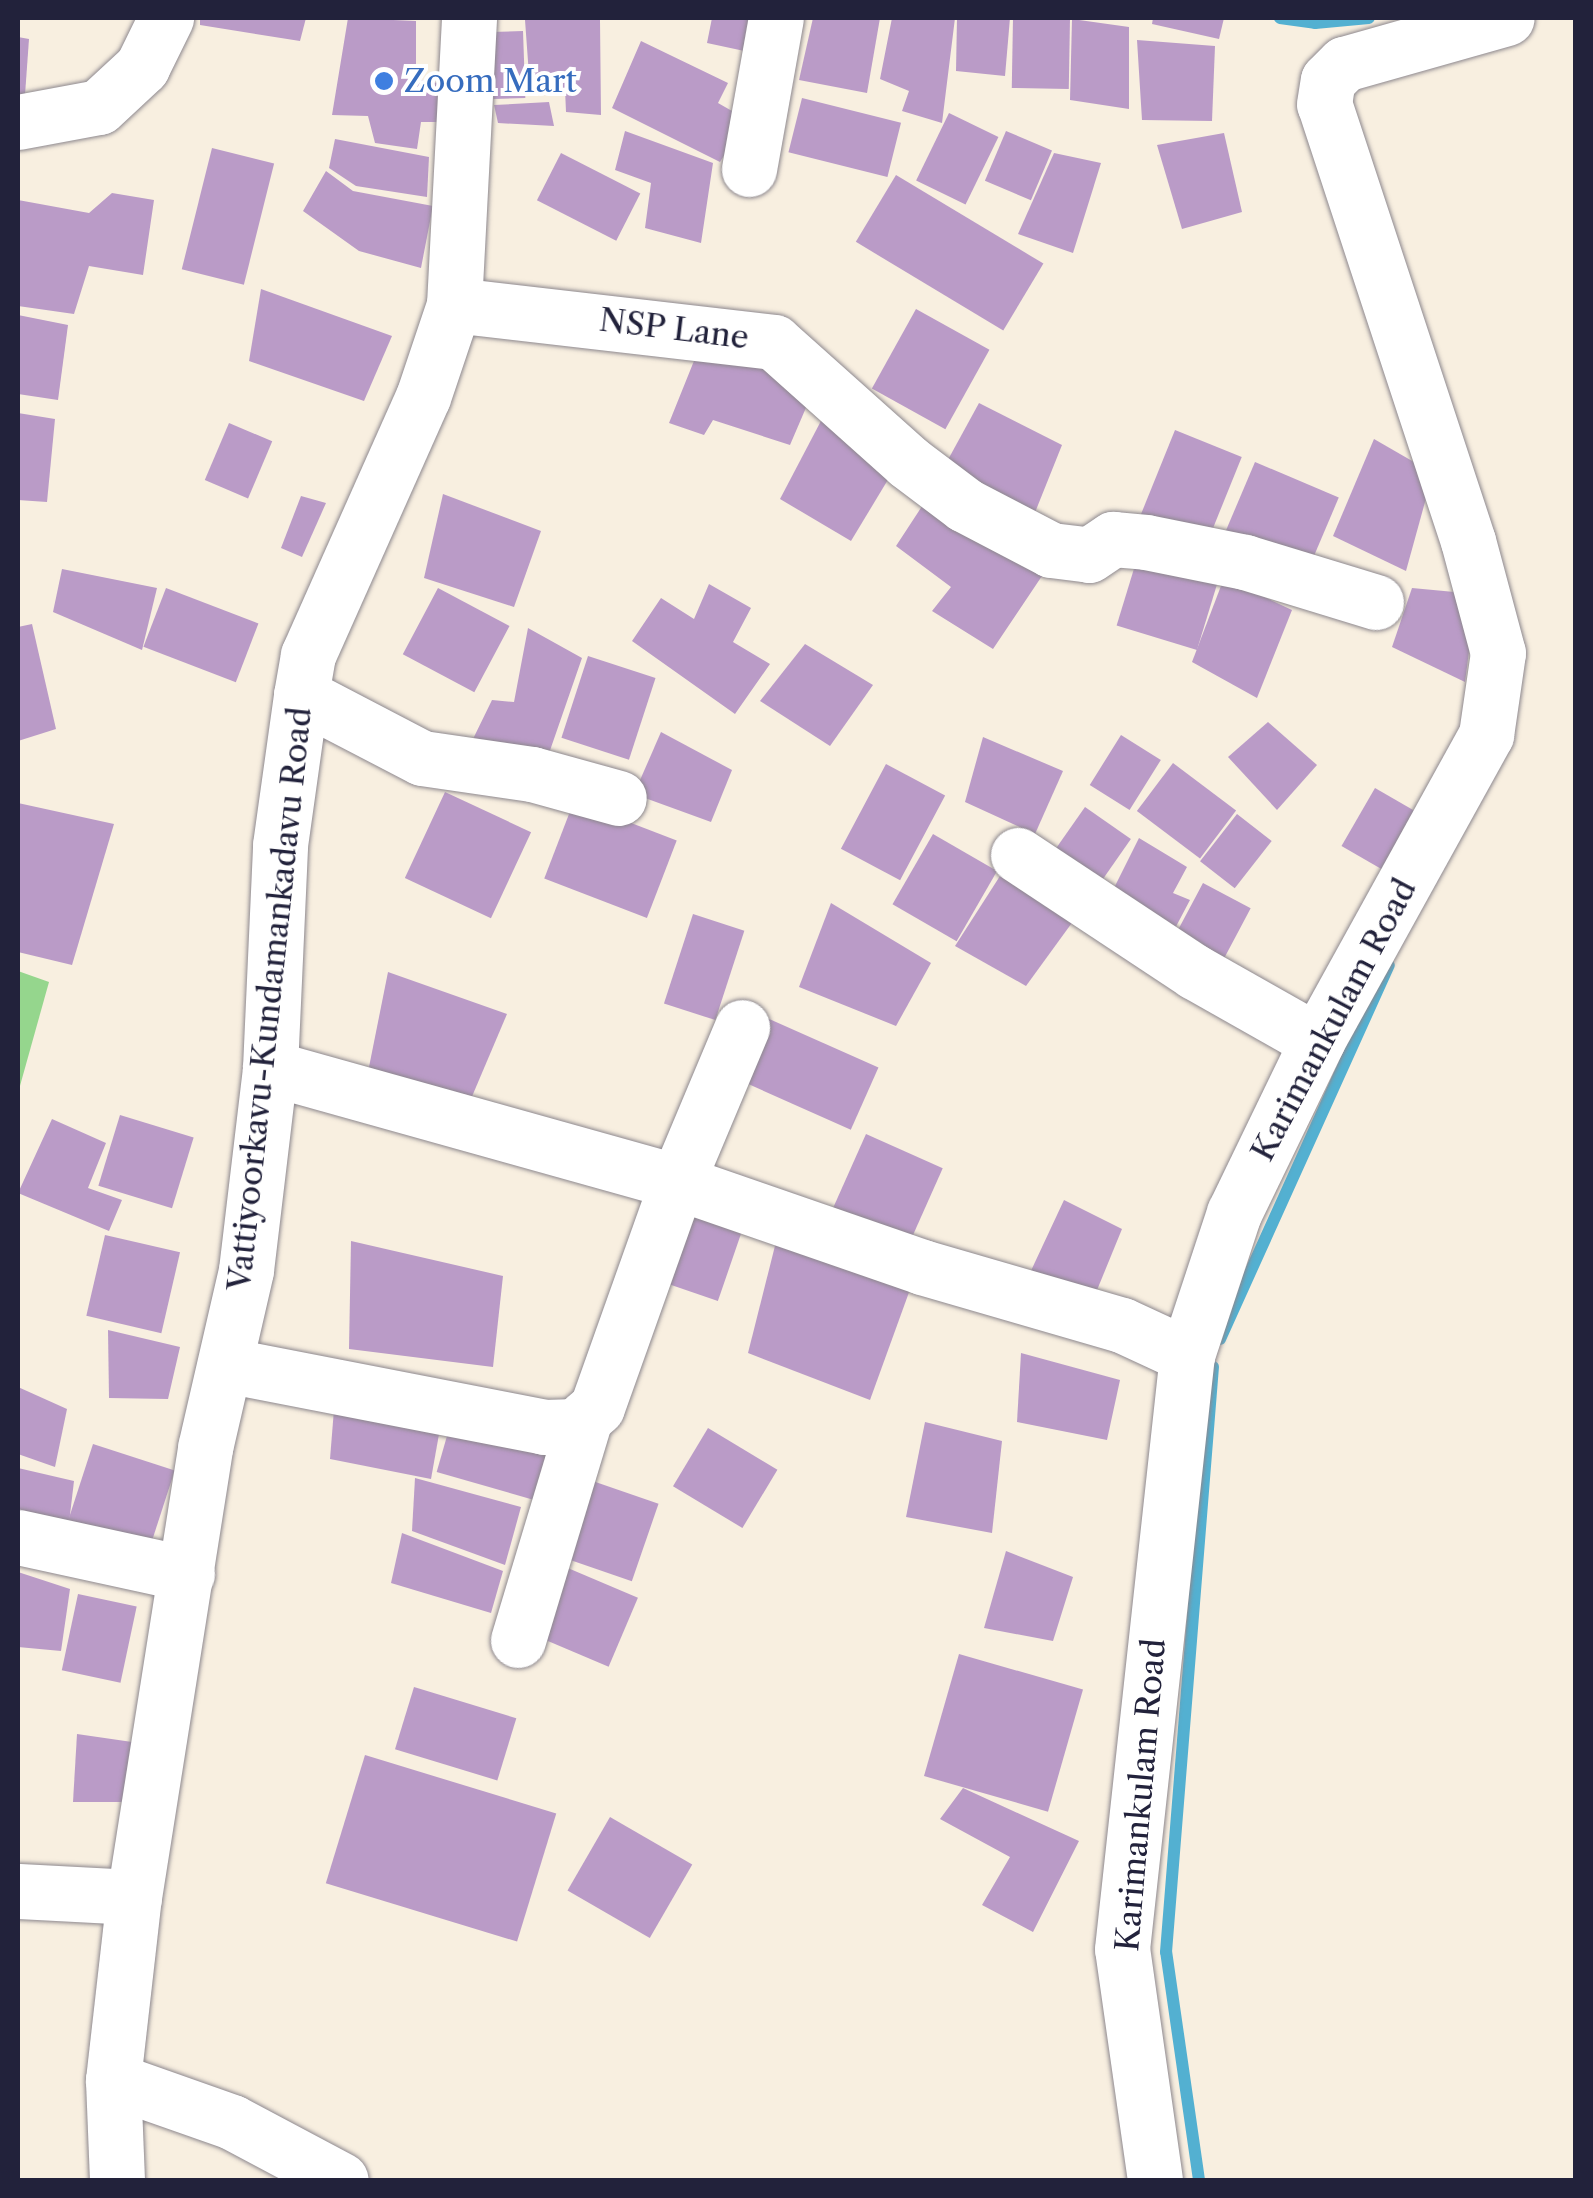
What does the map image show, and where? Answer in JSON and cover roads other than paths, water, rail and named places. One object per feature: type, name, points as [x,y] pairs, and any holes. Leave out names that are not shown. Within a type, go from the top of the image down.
[{"type":"street","points":[[18,122],[99,107],[142,67],[166,18]]},
{"type":"street","name":"Vattiyoorkavu-Kundamankadavu Road","points":[[117,2180],[113,2080],[134,1897],[205,1448],[246,1270],[270,1068],[270,965],[300,694],[308,655],[362,538],[383,474],[422,397],[454,305],[469,18]]},
{"type":"street","points":[[749,169],[776,18]]},
{"type":"street","name":"Karimankulam Road","points":[[1155,2180],[1122,1949],[1187,1355],[1234,1213],[1316,1042],[1486,735],[1498,653],[1462,522],[1324,104],[1328,80],[1344,64],[1506,18]]},
{"type":"street","name":"NSP Lane","points":[[454,305],[774,342],[908,462],[965,505],[1051,550],[1088,555],[1113,539],[1146,542],[1246,562],[1376,602]]},
{"type":"street","points":[[300,694],[422,758],[532,774],[619,798]]},
{"type":"street","points":[[1018,855],[1194,972],[1316,1042]]},
{"type":"street","points":[[226,1366],[544,1427],[576,1426],[597,1407],[677,1182],[742,1027]]},
{"type":"street","points":[[270,1068],[677,1182],[922,1267],[1122,1325],[1187,1355]]},
{"type":"street","points":[[518,1640],[584,1418]]},
{"type":"street","points":[[18,1537],[187,1574]]},
{"type":"street","points":[[18,1891],[134,1897]]},
{"type":"street","points":[[113,2080],[232,2122],[340,2180]]},
{"type":"waterway","points":[[1280,18],[1315,23],[1369,18]]},
{"type":"waterway","points":[[1220,1339],[1389,965]]},
{"type":"waterway","points":[[1199,2180],[1166,1952],[1213,1367]]},
{"type":"place","name":"Zoom Mart","points":[[384,81]]}]
